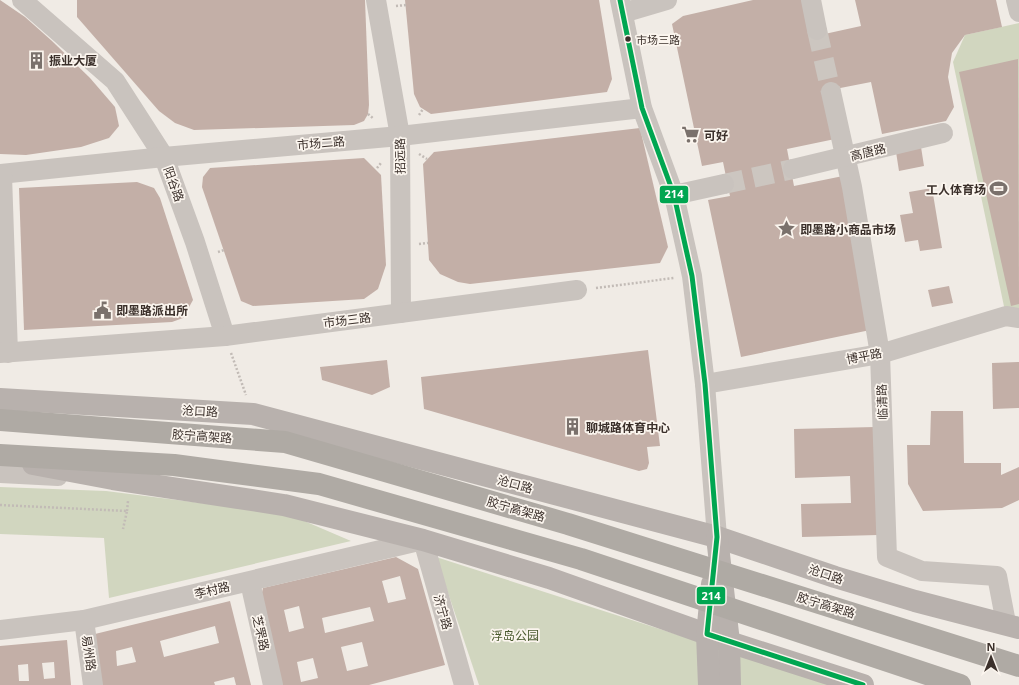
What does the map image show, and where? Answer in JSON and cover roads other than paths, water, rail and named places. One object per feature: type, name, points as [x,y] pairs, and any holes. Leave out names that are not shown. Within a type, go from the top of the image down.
[{"type":"highway","name":"胶宁高架路","points":[[0,420],[286,442],[568,524],[1019,666]]},
{"type":"highway","points":[[0,454],[174,465],[319,484],[581,560],[960,685]]},
{"type":"main road","name":"沧口路","points":[[0,399],[254,414],[717,537],[835,577],[915,601],[1012,625]]},
{"type":"main road","points":[[0,458],[113,479],[284,505],[423,540],[549,578],[729,642],[863,685]]},
{"type":"main road","points":[[709,685],[708,634],[717,537]]},
{"type":"main road","points":[[717,537],[729,642],[730,685]]},
{"type":"street","name":"阳谷路","points":[[22,0],[115,80],[164,157],[195,242],[224,336]]},
{"type":"street","name":"招远路","points":[[376,0],[400,136],[401,313]]},
{"type":"street","points":[[667,0],[621,6],[642,108],[674,195],[692,276],[705,384],[717,537]]},
{"type":"street","points":[[811,0],[817,30]]},
{"type":"street","points":[[1016,0],[1019,12]]},
{"type":"street","name":"临清路","points":[[831,92],[845,158],[880,354],[887,557],[922,571],[997,576],[1012,625]]},
{"type":"street","name":"市场二路","points":[[1,174],[164,157],[400,136],[642,108]]},
{"type":"street","name":"高唐路","points":[[793,169],[845,158],[943,133]]},
{"type":"street","points":[[1,174],[4,353]]},
{"type":"street","points":[[674,195],[724,184]]},
{"type":"street","name":"市场三路","points":[[4,353],[224,336],[577,290]]},
{"type":"street","name":"博平路","points":[[705,384],[880,354],[1006,316],[1019,318]]},
{"type":"street","points":[[0,473],[113,479]]},
{"type":"street","name":"李村路","points":[[0,630],[84,620],[423,540]]},
{"type":"street","name":"济宁路","points":[[423,540],[461,684]]},
{"type":"street","name":"芝罘路","points":[[250,582],[273,685]]},
{"type":"street","name":"易州路","points":[[84,620],[93,685]]},
{"type":"tunnel","points":[[817,30],[831,92]]},
{"type":"tunnel","points":[[724,184],[793,169]]},
{"type":"place","name":"市场三路","points":[[628,39]]},
{"type":"place","name":"振业大厦","points":[[36,60]]},
{"type":"place","name":"可好","points":[[691,135]]},
{"type":"place","name":"工人体育场","points":[[999,189]]},
{"type":"place","name":"即墨路小商品市场","points":[[787,229]]},
{"type":"place","name":"即墨路派出所","points":[[103,310]]},
{"type":"place","name":"聊城路体育中心","points":[[573,427]]},
{"type":"park label","name":"浮岛公园","points":[[515,635]]}]
